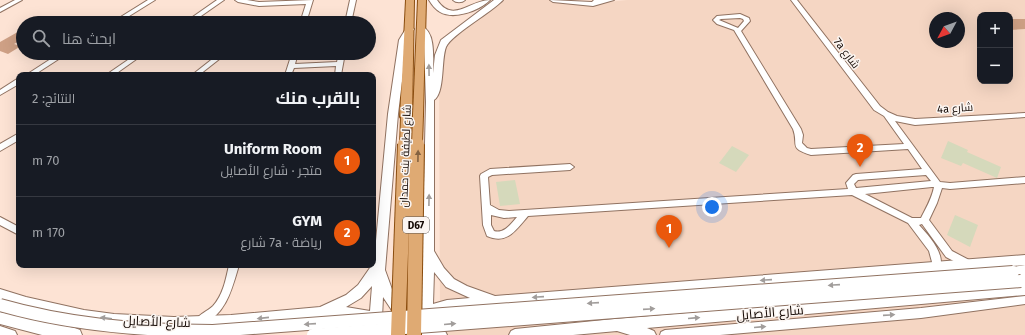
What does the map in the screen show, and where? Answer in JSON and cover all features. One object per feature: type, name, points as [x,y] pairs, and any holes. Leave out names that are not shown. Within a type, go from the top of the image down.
[{"type":"main road","name":"شارع لطيفة بنت حمدان","points":[[410,0],[414,335]]},
{"type":"main road","name":"شارع لطيفة بنت حمدان","points":[[396,332],[412,116],[422,29],[422,0]]},
{"type":"main road","points":[[0,305],[56,320],[106,328],[158,331],[213,331],[1022,279]]},
{"type":"main road","points":[[313,335],[1022,279]]},
{"type":"main road","points":[[0,318],[75,335]]},
{"type":"street","points":[[0,10],[19,0]]},
{"type":"street","points":[[126,16],[152,0]]},
{"type":"street","points":[[197,16],[221,0]]},
{"type":"street","points":[[238,0],[259,4],[310,1],[305,16]]},
{"type":"street","points":[[350,16],[353,0]]},
{"type":"street","points":[[433,0],[442,10],[451,13],[474,11],[497,1]]},
{"type":"street","points":[[456,0],[462,0]]},
{"type":"street","points":[[461,12],[472,9],[486,0]]},
{"type":"street","points":[[553,0],[584,4],[611,0]]},
{"type":"street","points":[[576,0],[584,4]]},
{"type":"street","name":"7a شارع","points":[[794,0],[877,108],[887,115]]},
{"type":"street","points":[[430,102],[435,91],[439,53],[444,42],[497,1]]},
{"type":"street","points":[[373,335],[391,130],[402,44],[404,36],[410,29]]},
{"type":"street","points":[[422,29],[427,35],[428,42],[430,102],[427,333]]},
{"type":"street","points":[[737,30],[797,129],[799,135],[798,144],[802,149],[811,152],[908,146]]},
{"type":"street","points":[[34,72],[54,60]]},
{"type":"street","points":[[113,72],[131,60]]},
{"type":"street","points":[[199,72],[215,60]]},
{"type":"street","points":[[289,72],[293,60]]},
{"type":"street","points":[[339,72],[341,60]]},
{"type":"street","points":[[291,66],[340,64]]},
{"type":"street","points":[[0,93],[16,83]]},
{"type":"street","points":[[887,115],[908,146],[938,184]]},
{"type":"street","name":"4a شارع","points":[[887,115],[898,119],[915,122],[1025,115]]},
{"type":"street","points":[[0,148],[16,138]]},
{"type":"street","points":[[526,213],[502,236],[493,235],[488,231],[484,178],[488,173],[570,167]]},
{"type":"street","points":[[928,172],[856,177],[850,183],[853,192],[911,221],[918,222],[924,220],[934,199],[938,184]]},
{"type":"street","points":[[485,206],[498,214],[526,213],[853,192],[938,184],[950,186],[1025,180]]},
{"type":"street","points":[[918,186],[926,190],[934,199]]},
{"type":"street","points":[[873,202],[870,196],[871,192],[875,190]]},
{"type":"street","points":[[487,225],[498,214]]},
{"type":"street","points":[[924,220],[950,254],[968,265]]},
{"type":"street","points":[[0,221],[16,229]]},
{"type":"street","points":[[911,221],[934,253],[937,261],[936,268]]},
{"type":"street","points":[[428,253],[452,284],[468,292],[496,301]]},
{"type":"street","points":[[379,335],[396,332],[405,317],[428,253]]},
{"type":"street","points":[[405,317],[447,306],[496,301],[1025,260]]},
{"type":"street","points":[[316,313],[341,305],[358,294],[368,283],[380,262]]},
{"type":"street","points":[[380,262],[385,289],[389,298],[405,317],[427,333],[441,335]]},
{"type":"street","points":[[197,322],[212,314],[222,303],[233,268]]},
{"type":"street","name":"شارع الأصايل","points":[[515,335],[1022,279]]},
{"type":"street","name":"شارع الأصايل","points":[[0,294],[44,307],[80,314],[140,321],[229,322],[316,313]]},
{"type":"street","points":[[665,335],[921,313],[1025,300]]},
{"type":"street","points":[[316,313],[354,313],[375,317],[396,332]]},
{"type":"street","points":[[614,325],[650,335]]},
{"type":"street","points":[[0,332],[11,335]]},
{"type":"shaded area","points":[[502,0],[561,0],[590,4],[627,0],[1025,0],[1025,335],[407,335],[407,327],[440,324],[439,45]]},
{"type":"green space","points":[[948,141],[968,150],[967,152],[1001,167],[997,178],[963,163],[961,166],[941,158]]},
{"type":"green space","points":[[732,146],[749,155],[736,172],[719,163]]},
{"type":"green space","points":[[515,180],[520,204],[500,206],[496,182]]},
{"type":"green space","points":[[955,215],[978,225],[970,247],[947,235]]},
{"type":"building","points":[[1013,19],[1025,19],[1025,29],[1013,30]]},
{"type":"building","points":[[16,33],[16,43],[14,44],[16,45],[16,49],[8,54],[0,51],[0,42]]},
{"type":"place","name":"GYM","points":[[860,167]]},
{"type":"place","name":"Uniform Room","points":[[669,248]]}]
